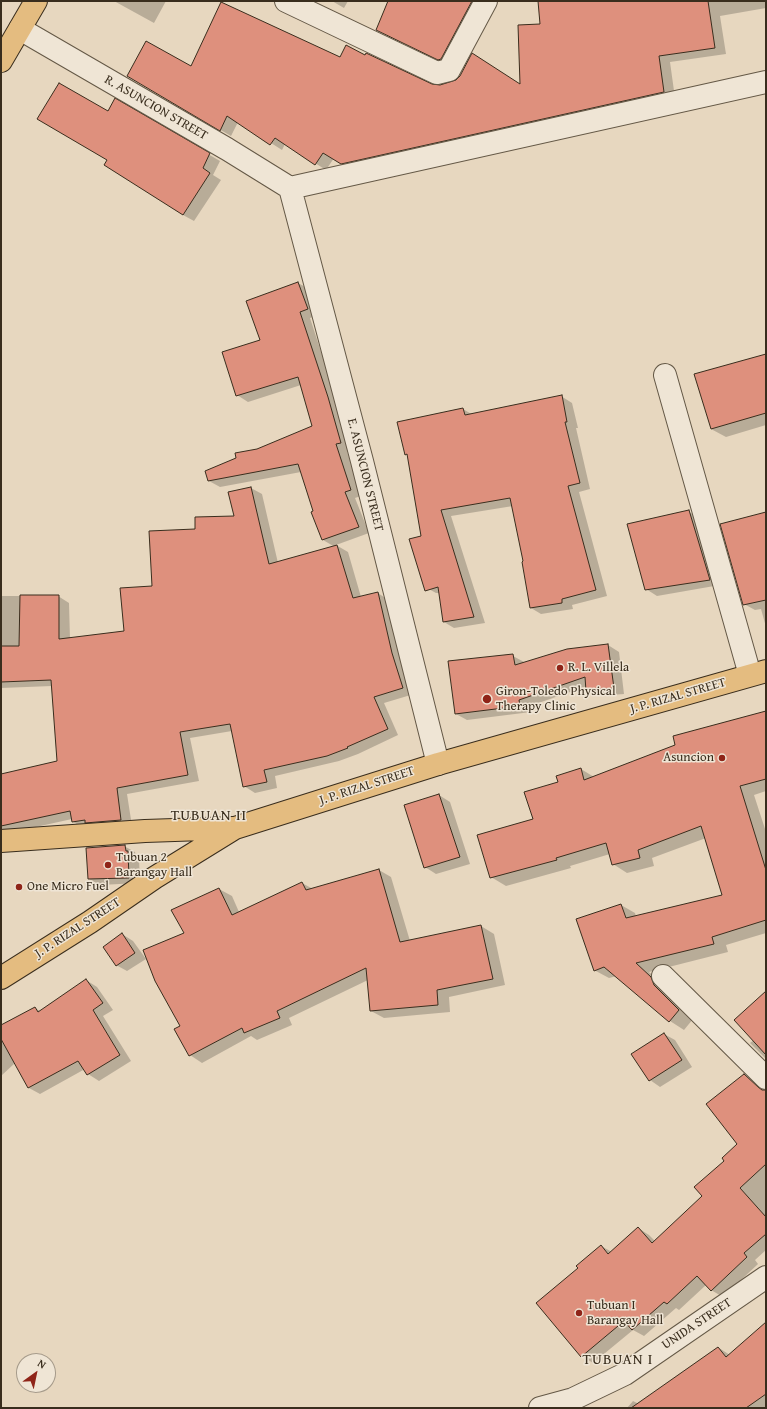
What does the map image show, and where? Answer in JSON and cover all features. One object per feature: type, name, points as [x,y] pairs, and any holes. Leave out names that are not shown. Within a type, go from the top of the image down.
[{"type":"main road","points":[[1,61],[36,1]]},
{"type":"main road","name":"J. P. RIZAL STREET","points":[[1,978],[90,922],[154,878],[235,828],[438,764],[758,673]]},
{"type":"main road","points":[[1,841],[145,831],[235,828]]},
{"type":"street","points":[[286,1],[437,73],[449,70],[486,1]]},
{"type":"street","name":"R. ASUNCION STREET","points":[[20,29],[227,149],[290,188]]},
{"type":"street","points":[[290,188],[766,82]]},
{"type":"street","name":"E. ASUNCION STREET","points":[[290,188],[438,764]]},
{"type":"street","points":[[666,375],[758,673]]},
{"type":"street","points":[[663,976],[766,1078]]},
{"type":"street","name":"UNIDA STREET","points":[[540,1408],[573,1404],[625,1374],[766,1277]]},
{"type":"building","points":[[388,1],[472,1],[441,59],[438,60],[376,30]]},
{"type":"building","points":[[538,1],[708,1],[715,48],[659,56],[664,92],[341,164],[323,153],[315,165],[275,138],[270,145],[227,116],[220,131],[127,76],[146,41],[191,66],[221,2],[340,57],[346,45],[365,55],[366,53],[432,84],[440,85],[456,80],[460,76],[472,53],[520,84],[518,25],[540,24]]},
{"type":"building","points":[[59,83],[108,111],[115,98],[210,153],[203,168],[210,173],[183,215],[104,165],[107,160],[37,119]]},
{"type":"building","points":[[298,282],[308,309],[300,312],[328,397],[341,443],[336,444],[351,490],[345,492],[359,527],[322,540],[311,512],[313,511],[298,464],[208,481],[205,471],[236,458],[235,453],[257,449],[312,426],[298,377],[236,396],[222,352],[260,340],[246,301]]},
{"type":"building","points":[[766,354],[766,413],[711,429],[694,374]]},
{"type":"building","points":[[562,395],[567,422],[565,422],[580,483],[568,486],[596,590],[562,599],[562,603],[530,608],[523,561],[510,498],[441,510],[474,617],[443,622],[438,587],[425,591],[409,539],[421,536],[407,454],[405,455],[397,422],[463,408],[465,415]]},
{"type":"building","points":[[251,487],[269,564],[337,545],[353,598],[378,592],[392,653],[403,688],[374,697],[388,729],[327,756],[264,770],[267,782],[243,787],[230,724],[180,732],[188,775],[117,788],[121,820],[85,823],[85,820],[72,822],[70,811],[1,826],[1,774],[57,761],[51,680],[1,682],[1,646],[19,646],[20,595],[59,595],[59,639],[124,631],[120,588],[152,586],[149,531],[195,529],[195,517],[234,516],[228,492]]},
{"type":"building","points":[[689,510],[710,580],[645,590],[627,524]]},
{"type":"building","points":[[766,512],[766,600],[743,605],[720,524]]},
{"type":"building","points":[[608,644],[614,688],[586,691],[585,677],[519,700],[520,706],[455,714],[448,661],[513,654],[515,665],[567,649]]},
{"type":"building","points":[[766,711],[766,779],[740,786],[766,870],[766,920],[712,937],[714,944],[636,963],[651,977],[654,985],[679,1010],[669,1022],[604,967],[594,971],[576,919],[621,904],[626,918],[722,895],[701,826],[638,850],[640,858],[612,865],[606,843],[556,858],[557,860],[490,878],[477,835],[533,819],[524,792],[558,782],[556,776],[581,768],[584,780],[675,745],[673,736]]},
{"type":"building","points":[[439,794],[460,857],[424,868],[404,805]]},
{"type":"building","name":"Tubuan 2 Barangay Hall","points":[[125,845],[126,851],[128,851],[129,878],[88,879],[86,848]]},
{"type":"building","points":[[379,869],[400,942],[481,925],[493,979],[437,990],[438,1005],[370,1011],[366,968],[277,1011],[280,1018],[244,1033],[242,1028],[189,1056],[174,1029],[180,1026],[155,981],[143,950],[184,933],[171,910],[219,888],[232,915],[302,882],[306,890]]},
{"type":"building","points":[[122,933],[135,953],[116,966],[103,947]]},
{"type":"building","points":[[86,979],[103,1003],[93,1010],[120,1055],[87,1075],[78,1061],[28,1088],[1,1039],[1,1025],[35,1007],[38,1012]]},
{"type":"building","points":[[766,991],[766,1055],[734,1020]]},
{"type":"building","points":[[664,1033],[682,1060],[649,1081],[631,1054]]},
{"type":"building","points":[[744,1074],[762,1090],[766,1090],[766,1164],[740,1188],[766,1217],[766,1234],[744,1253],[747,1257],[711,1291],[697,1276],[667,1304],[664,1302],[632,1330],[624,1321],[581,1357],[536,1303],[578,1268],[576,1266],[601,1245],[608,1254],[638,1227],[652,1243],[702,1196],[694,1187],[724,1161],[722,1158],[737,1144],[706,1104]]},
{"type":"building","points":[[766,1322],[766,1394],[746,1408],[631,1408],[718,1347],[726,1357]]},
{"type":"place","name":"R. L. Villela","points":[[560,668]]},
{"type":"place","name":"Giron-Toledo Physical Therapy Clinic","points":[[487,699]]},
{"type":"place","name":"Asuncion","points":[[722,758]]},
{"type":"place","name":"Tubuan 2 Barangay Hall","points":[[108,865]]},
{"type":"place","name":"One Micro Fuel","points":[[19,887]]},
{"type":"place","name":"Tubuan I Barangay Hall","points":[[579,1313]]},
{"type":"district","name":"TUBUAN II","points":[[209,816]]},
{"type":"district","name":"TUBUAN I","points":[[618,1360]]}]
